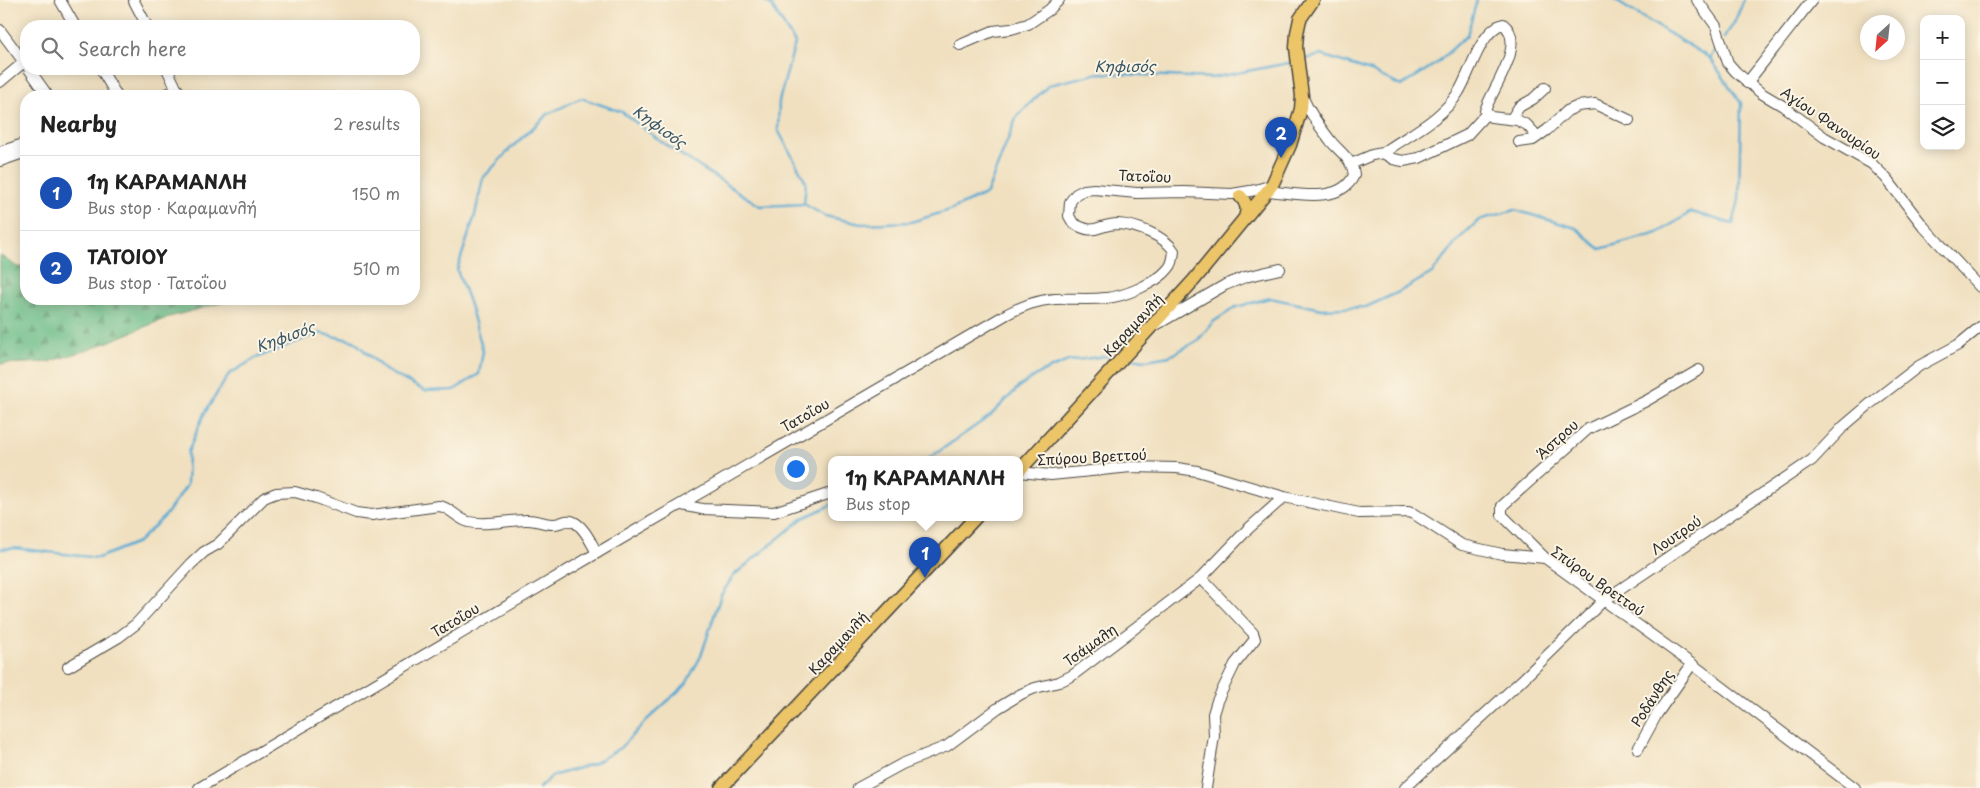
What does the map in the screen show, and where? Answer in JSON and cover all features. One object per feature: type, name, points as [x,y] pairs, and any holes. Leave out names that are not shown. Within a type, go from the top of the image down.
[{"type":"main road","points":[[1268,190],[1290,145],[1298,118],[1302,96],[1296,48],[1297,32],[1300,19],[1313,0]]},
{"type":"main road","name":"Καραμανλή","points":[[1023,468],[1194,280],[1268,190]]},
{"type":"main road","points":[[1240,196],[1247,207],[1244,220]]},
{"type":"main road","name":"Καραμανλή","points":[[721,788],[972,521]]},
{"type":"street","points":[[60,0],[72,20]]},
{"type":"street","points":[[960,45],[993,31],[1011,29],[1028,24],[1050,10],[1059,0]]},
{"type":"street","name":"Αγίου Φανουρίου","points":[[1697,0],[1716,26],[1728,63],[1747,83],[1839,147],[1872,164],[1886,178],[1924,227],[1980,287]]},
{"type":"street","points":[[1747,83],[1812,0]]},
{"type":"street","points":[[134,1],[144,20]]},
{"type":"street","points":[[1351,164],[1372,155],[1383,153],[1448,107],[1458,93],[1485,40],[1497,26],[1503,24],[1508,30],[1511,48],[1504,72],[1486,108],[1486,114],[1467,135],[1419,158],[1403,161],[1393,159],[1383,153]]},
{"type":"street","points":[[0,30],[20,57]]},
{"type":"street","points":[[0,82],[20,69]]},
{"type":"street","points":[[33,75],[44,90]]},
{"type":"street","points":[[105,75],[114,90]]},
{"type":"street","points":[[170,75],[178,90]]},
{"type":"street","points":[[1512,118],[1519,107],[1533,100],[1545,88]]},
{"type":"street","points":[[1268,190],[1327,195],[1345,188],[1354,174],[1351,164],[1331,141],[1313,116],[1302,96]]},
{"type":"street","points":[[1519,142],[1533,140],[1567,111],[1587,104],[1595,104],[1630,120]]},
{"type":"street","points":[[1486,114],[1495,118],[1512,118],[1527,125],[1537,136]]},
{"type":"street","points":[[0,152],[20,152]]},
{"type":"street","points":[[0,162],[20,154]]},
{"type":"street","name":"Τατοΐου","points":[[199,788],[597,553],[1017,309],[1027,304],[1055,299],[1091,299],[1117,296],[1148,284],[1168,270],[1172,263],[1174,251],[1160,237],[1120,224],[1089,230],[1073,223],[1068,210],[1070,202],[1076,194],[1094,189],[1138,193],[1242,193],[1268,190]]},
{"type":"street","name":"Τατοΐου","points":[[1225,193],[1240,196],[1268,190]]},
{"type":"street","points":[[1151,328],[1225,286],[1245,277],[1280,269]]},
{"type":"street","name":"Λουτρού","points":[[1405,788],[1603,601],[1812,460],[1844,426],[1872,402],[1919,366],[1958,344],[1980,327]]},
{"type":"street","name":"Άστρου","points":[[1545,558],[1502,514],[1502,506],[1588,429],[1646,401],[1699,370]]},
{"type":"street","name":"Σπύρου Βρεττού","points":[[1023,472],[1051,475],[1131,467],[1178,468],[1197,471],[1284,497],[1359,513],[1408,512],[1462,545],[1502,554],[1545,558],[1692,664],[1855,788]]},
{"type":"street","points":[[68,667],[119,637],[136,624],[191,564],[204,552],[218,544],[264,498],[276,493],[295,492],[356,514],[444,506],[467,522],[486,524],[524,520],[552,524],[571,521],[585,533],[597,553]]},
{"type":"street","points":[[682,505],[702,509],[774,512],[828,495]]},
{"type":"street","name":"Τσάμαλη","points":[[858,788],[902,764],[947,746],[998,708],[1021,694],[1034,688],[1066,679],[1098,657],[1201,578],[1248,529],[1284,497]]},
{"type":"street","points":[[1201,578],[1253,634],[1255,639],[1235,664],[1216,701],[1213,714],[1214,736],[1206,788]]},
{"type":"street","name":"Ροδάνθης","points":[[1638,749],[1657,714],[1692,664]]},
{"type":"green space","points":[[0,255],[17,267],[20,267],[20,305],[214,305],[169,317],[93,348],[49,362],[0,364]]},
{"type":"waterway","points":[[762,0],[771,5],[795,43],[779,101],[778,130],[806,182],[804,204]]},
{"type":"waterway","name":"Κηφισός","points":[[1302,60],[1321,55],[1371,71],[1401,86],[1437,63],[1467,35],[1477,0]]},
{"type":"waterway","name":"Κηφισός","points":[[1614,0],[1710,58],[1718,46]]},
{"type":"waterway","name":"Κηφισός","points":[[1724,38],[1734,23],[1744,0]]},
{"type":"waterway","points":[[1129,358],[1146,360],[1170,356],[1198,340],[1213,322],[1236,307],[1270,298],[1322,309],[1366,307],[1399,292],[1432,273],[1459,239],[1479,220],[1515,210],[1576,228],[1600,249],[1658,233],[1691,212],[1733,224],[1739,200],[1741,103],[1710,58]]},
{"type":"waterway","name":"Κηφισός","points":[[0,549],[14,548],[98,558],[138,542],[166,515],[187,485],[188,452],[204,414],[229,374],[256,358],[319,333],[354,341],[385,370],[425,391],[454,390],[479,374],[483,351],[470,305],[457,270],[475,215],[483,178],[512,147],[548,114],[581,98],[622,112],[666,145],[760,206],[804,204],[825,216],[861,224],[911,222],[950,210],[987,193],[1017,116],[1049,85],[1099,73],[1211,78],[1294,62]]},
{"type":"waterway","points":[[932,456],[990,416],[1020,386],[1040,373],[1068,361],[1107,356],[1116,357]]},
{"type":"waterway","points":[[539,788],[552,776],[593,764],[620,748],[686,684],[701,656],[721,595],[734,575],[803,518],[828,506]]},
{"type":"place","name":"ΤΑΤΟΙΟΥ","points":[[1281,158]]},
{"type":"place","name":"1η ΚΑΡΑΜΑΝΛΗ","points":[[925,578]]}]
